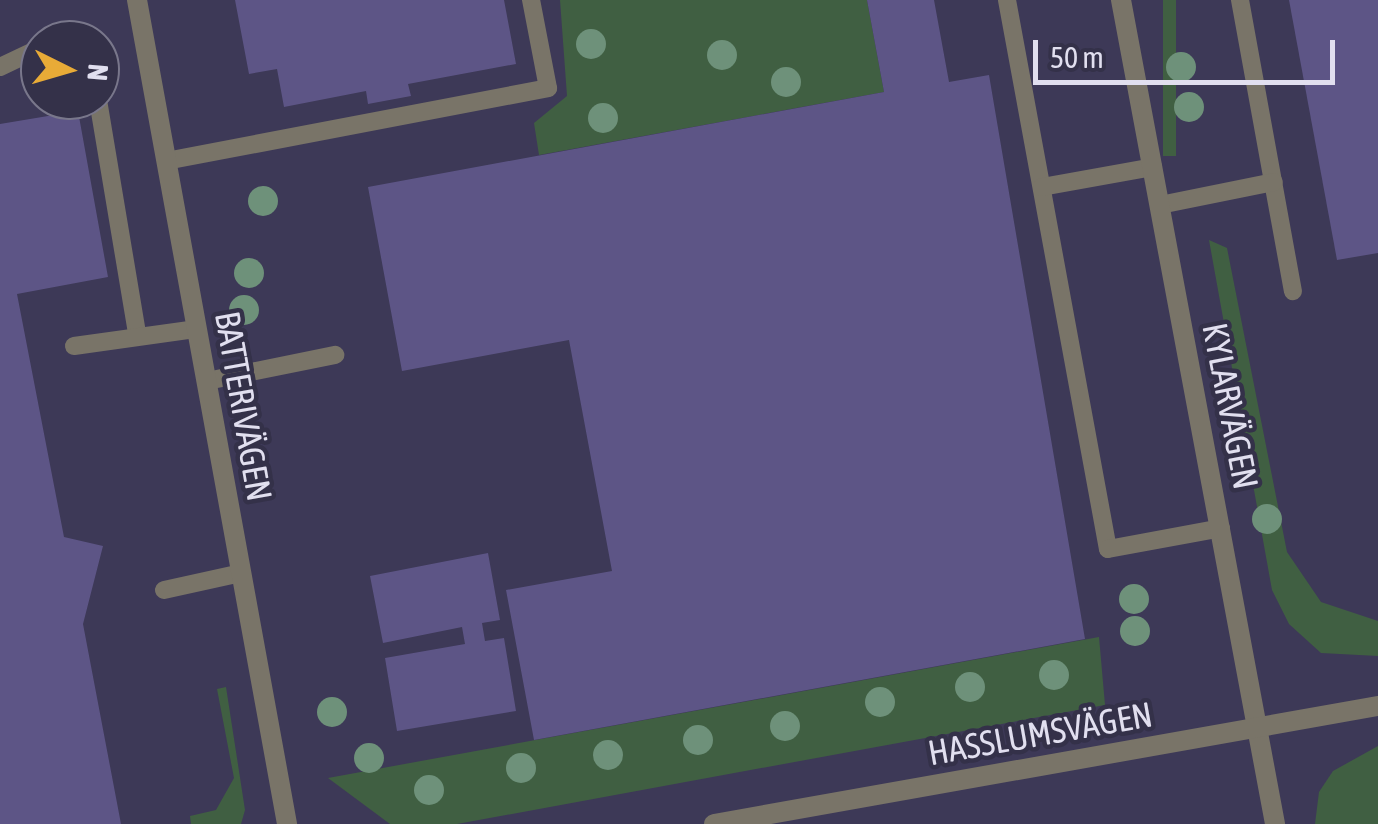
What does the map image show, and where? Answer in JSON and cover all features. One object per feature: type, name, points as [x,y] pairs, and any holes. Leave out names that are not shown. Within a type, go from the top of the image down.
[{"type":"street","name":"BATTERIVÄGEN","points":[[137,0],[287,824]]},
{"type":"street","name":"KYLARVÄGEN","points":[[1121,0],[1275,824]]},
{"type":"street","name":"HASSLUMSVÄGEN","points":[[714,824],[1378,706]]},
{"type":"lane","points":[[166,161],[548,88],[531,0]]},
{"type":"lane","points":[[1008,0],[1108,549],[1221,528]]},
{"type":"lane","points":[[1240,0],[1293,291]]},
{"type":"lane","points":[[101,120],[137,333]]},
{"type":"lane","points":[[1042,187],[1152,167]]},
{"type":"lane","points":[[1160,205],[1274,182]]},
{"type":"lane","points":[[74,346],[137,333],[197,329]]},
{"type":"lane","points":[[206,380],[335,355]]},
{"type":"lane","points":[[164,590],[241,573]]},
{"type":"shaded area","points":[[0,0],[1378,0],[1378,824],[0,824]]},
{"type":"green space","points":[[560,0],[867,0],[884,92],[539,155],[534,123],[567,96]]},
{"type":"green space","points":[[1163,0],[1176,0],[1176,156],[1163,156]]},
{"type":"green space","points":[[1209,240],[1227,248],[1287,552],[1321,602],[1378,621],[1378,656],[1321,653],[1289,624],[1272,590]]},
{"type":"green space","points":[[1099,637],[1105,705],[457,824],[390,824],[328,778]]},
{"type":"green space","points":[[226,687],[245,810],[241,824],[191,824],[190,816],[216,810],[234,778],[217,689]]},
{"type":"green space","points":[[1378,746],[1378,824],[1315,824],[1319,792],[1333,771]]},
{"type":"building","points":[[235,0],[504,0],[516,64],[408,84],[411,96],[368,104],[366,91],[284,107],[277,69],[249,74]]},
{"type":"building","points":[[867,0],[934,0],[949,82],[989,75],[1085,639],[534,740],[506,590],[612,571],[569,340],[402,371],[368,187],[884,92]]},
{"type":"building","points":[[1289,0],[1378,0],[1378,253],[1337,260]]},
{"type":"building","points":[[80,120],[108,277],[17,294],[64,537],[103,546],[83,624],[121,824],[0,824],[0,124]]},
{"type":"building","points":[[488,553],[500,620],[482,623],[485,641],[504,638],[516,711],[397,731],[385,658],[465,644],[462,627],[383,643],[370,576]]}]
